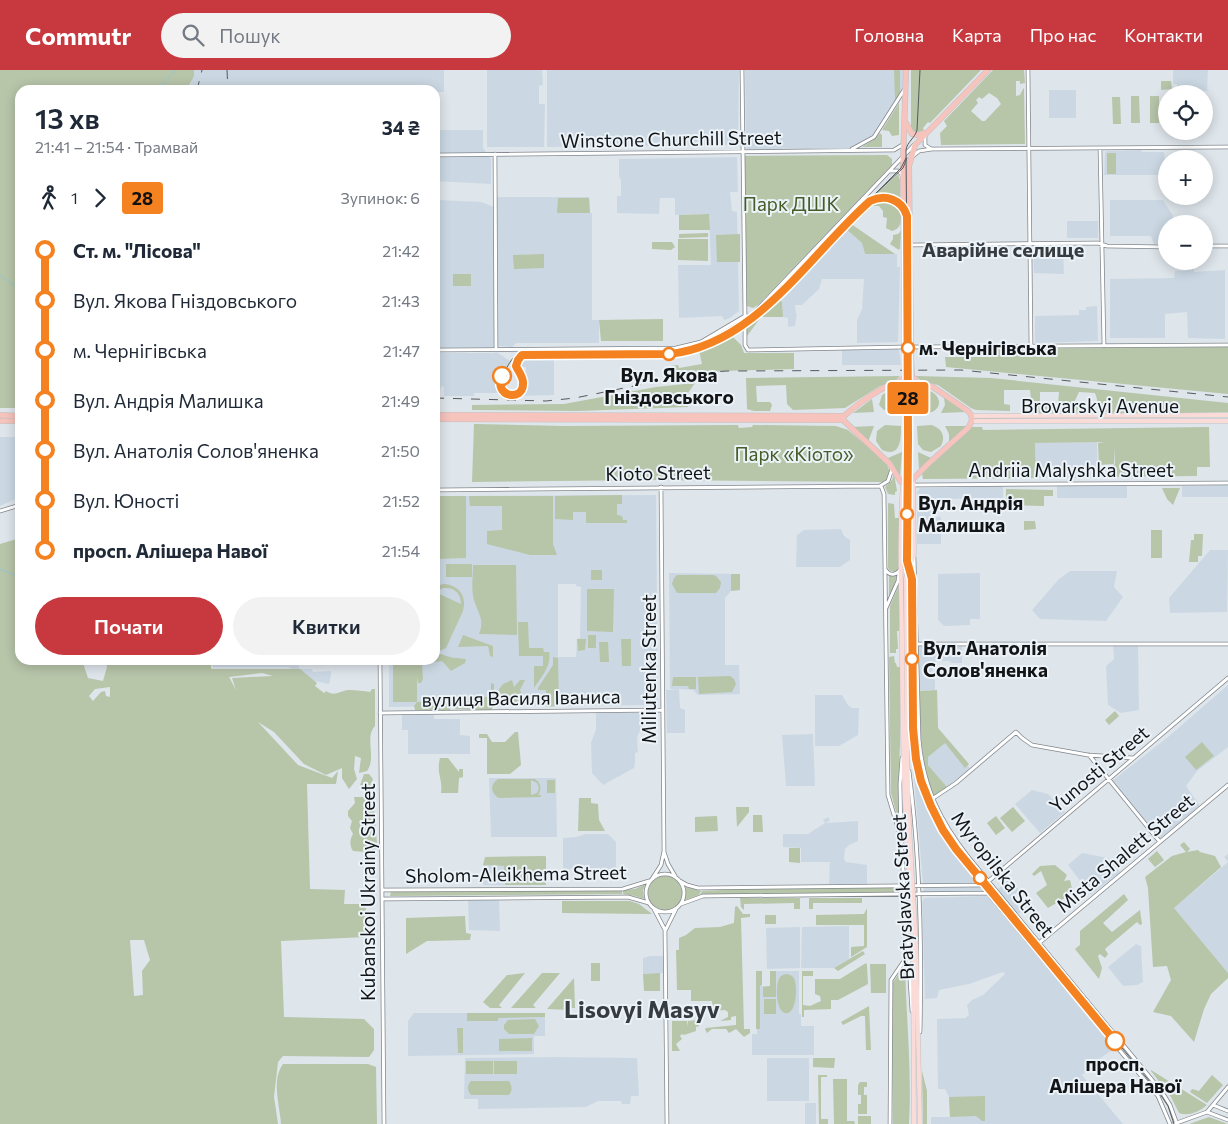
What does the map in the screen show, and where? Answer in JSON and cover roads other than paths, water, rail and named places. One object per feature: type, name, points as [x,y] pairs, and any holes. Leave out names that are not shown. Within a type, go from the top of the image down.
[{"type":"highway","points":[[440,419],[843,418],[881,389],[899,383],[904,378],[905,360],[904,144],[906,70]]},
{"type":"highway","points":[[912,378],[910,161],[915,144],[988,70]]},
{"type":"highway","points":[[905,118],[909,131],[912,134],[926,133]]},
{"type":"highway","points":[[440,415],[843,418],[892,466],[903,484],[910,484],[913,483],[928,464],[968,428],[972,419],[968,411],[937,389],[921,385],[912,378],[904,378]]},
{"type":"highway","points":[[0,415],[15,416]]},
{"type":"highway","points":[[0,421],[15,418]]},
{"type":"main road","name":"Brovarskyi Avenue","points":[[972,419],[1228,415]]},
{"type":"main road","name":"Brovarskyi Avenue","points":[[972,419],[1228,421]]},
{"type":"main road","name":"Myropilska Street","points":[[913,483],[914,554]]},
{"type":"main road","name":"Bratyslavska Street","points":[[903,484],[900,571],[905,751],[919,1042],[920,1124]]},
{"type":"main road","name":"Bratyslavska Street","points":[[905,751],[906,576],[914,554]]},
{"type":"main road","points":[[900,571],[906,576]]},
{"type":"main road","name":"Bratyslavska Street","points":[[914,945],[914,1124]]},
{"type":"street","points":[[742,70],[745,345],[748,350],[904,347]]},
{"type":"street","points":[[1028,70],[1032,346]]},
{"type":"street","points":[[849,151],[874,137],[906,85]]},
{"type":"street","points":[[926,133],[926,145],[932,149]]},
{"type":"street","name":"Winstone Churchill Street","points":[[440,154],[849,151],[894,150],[904,144]]},
{"type":"street","points":[[440,350],[672,348],[701,342],[745,316],[749,317],[915,144]]},
{"type":"street","points":[[910,161],[919,151],[932,149],[1228,147]]},
{"type":"street","points":[[1100,148],[1104,346]]},
{"type":"street","points":[[894,150],[900,152],[901,155],[897,164]]},
{"type":"street","points":[[495,154],[496,350]]},
{"type":"street","points":[[890,172],[899,171],[904,179]]},
{"type":"street","points":[[910,245],[1103,244],[1107,246],[1158,246]]},
{"type":"street","points":[[1213,246],[1228,246]]},
{"type":"street","points":[[746,309],[750,309],[752,314]]},
{"type":"street","points":[[737,321],[745,328]]},
{"type":"street","points":[[912,347],[1228,345]]},
{"type":"street","points":[[881,486],[890,478],[892,466]]},
{"type":"street","name":"Andriia Malyshka Street","points":[[913,483],[1228,483]]},
{"type":"street","name":"Kioto Street","points":[[440,490],[881,486]]},
{"type":"street","name":"Bratyslavska Street","points":[[881,486],[884,494],[888,795],[901,838]]},
{"type":"street","name":"Miliutenka Street","points":[[651,880],[661,865],[664,851],[661,487]]},
{"type":"street","points":[[0,511],[15,506]]},
{"type":"street","name":"Myropilska Street","points":[[914,554],[919,748],[932,799],[953,838],[1162,1092],[1170,1105],[1174,1124]]},
{"type":"street","points":[[885,569],[890,574],[900,571]]},
{"type":"street","name":"Bratyslavska Street","points":[[885,610],[898,581],[900,571]]},
{"type":"street","points":[[916,644],[1228,644]]},
{"type":"street","name":"Kubanskoi Ukrainy Street","points":[[380,665],[384,1124]]},
{"type":"street","name":"Yunosti Street","points":[[988,881],[1228,678]]},
{"type":"street","name":"вулиця Василя Іваниса","points":[[380,713],[663,710]]},
{"type":"street","points":[[932,799],[948,789],[1016,732],[1032,745],[1088,754],[1133,758]]},
{"type":"street","name":"Bratyslavska Street","points":[[905,751],[900,784],[901,838],[913,1041]]},
{"type":"street","name":"Bratyslavska Street","points":[[905,751],[913,811],[919,904],[921,984],[919,1042]]},
{"type":"street","points":[[1088,754],[1160,842]]},
{"type":"street","name":"Mista Shalett Street","points":[[1039,943],[1228,785]]},
{"type":"street","name":"Miliutenka Street","points":[[664,851],[668,864],[675,876]]},
{"type":"street","points":[[667,1124],[665,931],[649,903],[646,892],[651,880],[661,874],[667,874],[675,876],[687,885],[698,888],[918,887],[984,885],[988,881]]},
{"type":"street","points":[[904,876],[913,879],[917,874]]},
{"type":"street","name":"Sholom-Aleikhema Street","points":[[382,890],[623,889],[651,880]]},
{"type":"street","points":[[680,881],[684,892],[681,904]]},
{"type":"street","points":[[665,931],[676,909],[681,904],[702,896],[988,893],[988,881]]},
{"type":"street","name":"Myropilska Street","points":[[988,893],[1158,1096],[1174,1124]]},
{"type":"street","name":"Sholom-Aleikhema Street","points":[[383,899],[622,897],[634,898],[649,903]]},
{"type":"street","points":[[906,906],[909,902],[919,904]]},
{"type":"street","points":[[654,909],[665,912],[676,909]]},
{"type":"street","points":[[890,1124],[890,980],[909,954]]},
{"type":"street","points":[[1174,1124],[1207,1112],[1228,1087]]},
{"type":"street","points":[[1213,1105],[1228,1111]]},
{"type":"street","points":[[1207,1112],[1228,1120]]},
{"type":"waterway","points":[[162,85],[176,70]]},
{"type":"waterway","points":[[0,275],[15,286]]},
{"type":"waterway","points":[[0,569],[15,575]]},
{"type":"tram line","points":[[908,377],[906,150],[917,130],[920,70]]},
{"type":"tram line","points":[[906,158],[901,168],[767,303],[745,322],[723,336],[707,344],[687,350],[520,354],[512,359],[501,377],[500,386],[502,390],[506,393],[515,394],[522,388],[523,381],[516,365],[519,358],[523,355],[669,354],[692,350],[720,339],[746,323],[768,305],[871,198],[903,168],[907,158]]},
{"type":"tram line","points":[[869,202],[879,198],[890,198],[900,203],[906,213]]},
{"type":"tram line","name":"28","points":[[502,376],[500,381],[502,390],[506,394],[514,395],[523,386],[523,380],[516,366],[522,355],[669,354],[688,351],[712,343],[746,323],[768,305],[870,201],[886,198],[896,200],[902,205],[907,216],[907,561],[912,579],[913,728],[918,770],[931,806],[943,830],[956,849],[1115,1041]]},
{"type":"tram line","points":[[909,464],[909,560],[913,579],[915,722],[920,765],[932,805],[942,826],[956,847],[1160,1094],[1168,1106],[1174,1124]]},
{"type":"railway","points":[[198,85],[202,70]]},
{"type":"railway","points":[[227,70],[228,85]]},
{"type":"railway","points":[[440,398],[546,401],[575,398],[698,373],[727,371],[961,370],[1228,397]]},
{"type":"place","name":"м. Чернігівська","points":[[908,348]]},
{"type":"place","name":"Вул. Якова Гніздовського","points":[[669,354]]},
{"type":"place","name":"Вул. Андрія Малишка","points":[[907,514]]},
{"type":"place","name":"Вул. Анатолія Солов'яненка","points":[[912,659]]},
{"type":"place","name":"просп. Алішера Навої","points":[[1115,1041]]},
{"type":"district","name":"Аварійне селище","points":[[1003,250]]},
{"type":"district","name":"Lisovyi Masyv","points":[[642,1010]]},
{"type":"park label","name":"Парк ДШК","points":[[791,204]]},
{"type":"park label","name":"Парк «Кіото»","points":[[794,454]]}]
